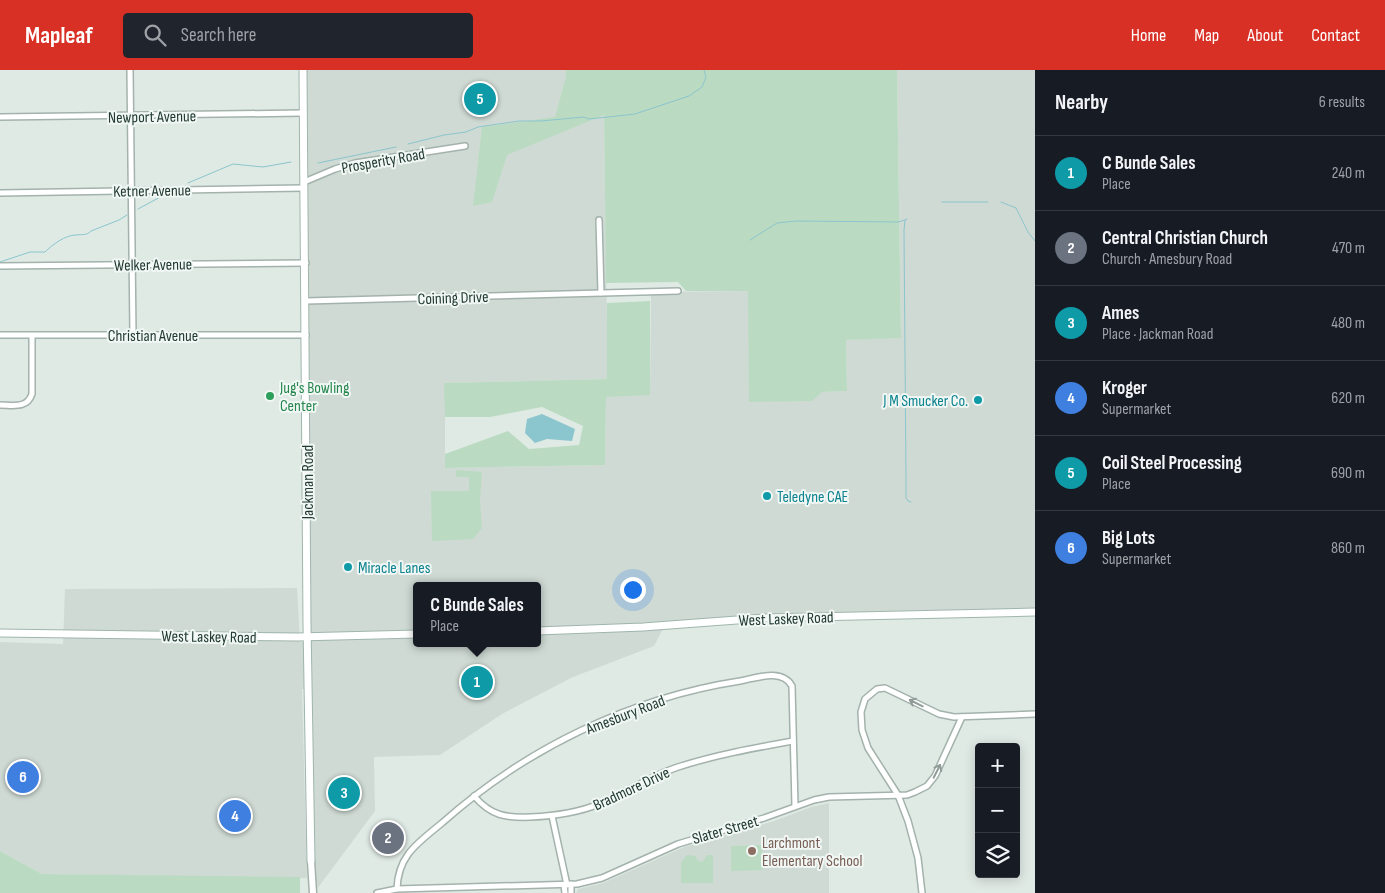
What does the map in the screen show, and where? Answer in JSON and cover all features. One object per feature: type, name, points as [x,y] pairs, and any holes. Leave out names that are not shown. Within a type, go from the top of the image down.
[{"type":"main road","name":"Jackman Road","points":[[303,70],[311,861]]},
{"type":"main road","name":"West Laskey Road","points":[[541,630],[644,627],[764,618],[1035,612]]},
{"type":"main road","name":"West Laskey Road","points":[[0,633],[308,637],[413,634]]},
{"type":"street","points":[[130,70],[133,335]]},
{"type":"street","name":"Newport Avenue","points":[[0,117],[304,113]]},
{"type":"street","name":"Prosperity Road","points":[[304,185],[334,169],[355,163],[465,146]]},
{"type":"street","name":"Ketner Avenue","points":[[0,193],[304,185]]},
{"type":"street","points":[[599,220],[601,293]]},
{"type":"street","name":"Welker Avenue","points":[[0,266],[306,263]]},
{"type":"street","name":"Coining Drive","points":[[306,301],[678,291]]},
{"type":"street","name":"Christian Avenue","points":[[0,335],[306,334]]},
{"type":"street","points":[[0,405],[20,405],[27,403],[31,398],[32,336]]},
{"type":"street","name":"Amesbury Road","points":[[397,889],[398,873],[404,859],[424,838],[474,796],[505,774],[537,754],[601,722],[665,698],[724,684],[779,676],[789,680],[792,686],[795,806]]},
{"type":"street","points":[[922,893],[914,842],[898,795],[868,748],[863,735],[861,712],[863,702],[867,696],[877,689],[885,688],[939,714],[962,717],[1035,714]]},
{"type":"street","name":"Slater Street","points":[[377,893],[397,889],[568,885],[602,878],[678,844],[764,818],[814,800],[829,797],[912,794],[920,790],[935,776],[962,717]]},
{"type":"street","name":"Bradmore Drive","points":[[474,796],[482,806],[504,816],[518,818],[577,812],[693,762],[709,757],[793,741]]},
{"type":"street","points":[[552,816],[571,893]]},
{"type":"street","name":"Jackman Road","points":[[311,861],[312,893]]},
{"type":"street","points":[[565,893],[568,885]]},
{"type":"shaded area","points":[[303,70],[603,70],[608,379],[445,383],[445,468],[605,465],[606,397],[650,394],[651,292],[748,291],[822,392],[847,391],[846,340],[901,337],[897,70],[1035,70],[1035,612],[920,613],[665,625],[654,646],[573,677],[502,714],[440,755],[374,757],[375,811],[314,893],[308,689],[302,689],[307,878],[42,874],[0,851],[0,642],[63,644],[65,589],[297,588],[300,642],[308,642]]},
{"type":"shaded area","name":"Larchmont Elementary School","points":[[829,803],[829,893],[576,893],[578,889],[603,883],[684,847]]},
{"type":"green space","points":[[566,70],[897,70],[901,338],[846,340],[847,391],[822,392],[812,401],[749,402],[748,291],[686,291],[678,282],[606,283],[604,115],[507,155],[492,202],[473,206],[482,127],[555,117],[566,77]]},
{"type":"green space","points":[[650,301],[650,395],[606,397],[605,465],[445,468],[445,454],[508,431],[529,449],[579,445],[583,426],[542,407],[490,417],[445,417],[444,383],[607,379],[607,303]]},
{"type":"green space","points":[[456,470],[482,472],[480,501],[482,528],[473,539],[432,541],[431,491],[469,491],[469,477],[456,477]]},
{"type":"green space","points":[[762,845],[763,870],[731,871],[731,846]]},
{"type":"green space","points":[[0,851],[42,874],[300,877],[300,893],[0,893]]},
{"type":"green space","points":[[687,855],[695,856],[699,862],[703,861],[707,855],[713,855],[713,883],[681,883],[681,862]]},
{"type":"water","points":[[542,414],[575,429],[572,441],[547,439],[535,443],[525,433],[527,419]]},
{"type":"waterway","points":[[408,144],[444,135],[466,132],[478,127],[519,121],[584,117],[589,119],[635,114],[689,96],[702,87],[706,77],[704,70]]},
{"type":"waterway","points":[[318,163],[396,147]]},
{"type":"waterway","points":[[188,183],[233,164],[263,167],[291,162]]},
{"type":"waterway","points":[[138,209],[164,195]]},
{"type":"waterway","points":[[942,202],[988,202]]},
{"type":"waterway","points":[[1001,202],[1016,208],[1028,232],[1035,241]]},
{"type":"waterway","points":[[0,262],[30,252],[45,252],[63,239],[72,235],[86,234],[127,215]]},
{"type":"waterway","points":[[907,219],[905,220],[904,230],[906,498],[911,502]]},
{"type":"waterway","points":[[750,240],[777,223],[796,221],[898,222],[905,220]]},
{"type":"place","name":"Coil Steel Processing","points":[[480,99]]},
{"type":"place","name":"Jug's Bowling Center","points":[[270,396]]},
{"type":"place","name":"J M Smucker Co.","points":[[978,400]]},
{"type":"place","name":"Teledyne CAE","points":[[767,496]]},
{"type":"place","name":"Miracle Lanes","points":[[348,567]]},
{"type":"place","name":"C Bunde Sales","points":[[477,682]]},
{"type":"place","name":"Big Lots","points":[[23,777]]},
{"type":"place","name":"Ames","points":[[344,793]]},
{"type":"place","name":"Kroger","points":[[235,816]]},
{"type":"place","name":"Central Christian Church","points":[[388,838]]},
{"type":"place","name":"Larchmont Elementary School","points":[[752,851]]}]
